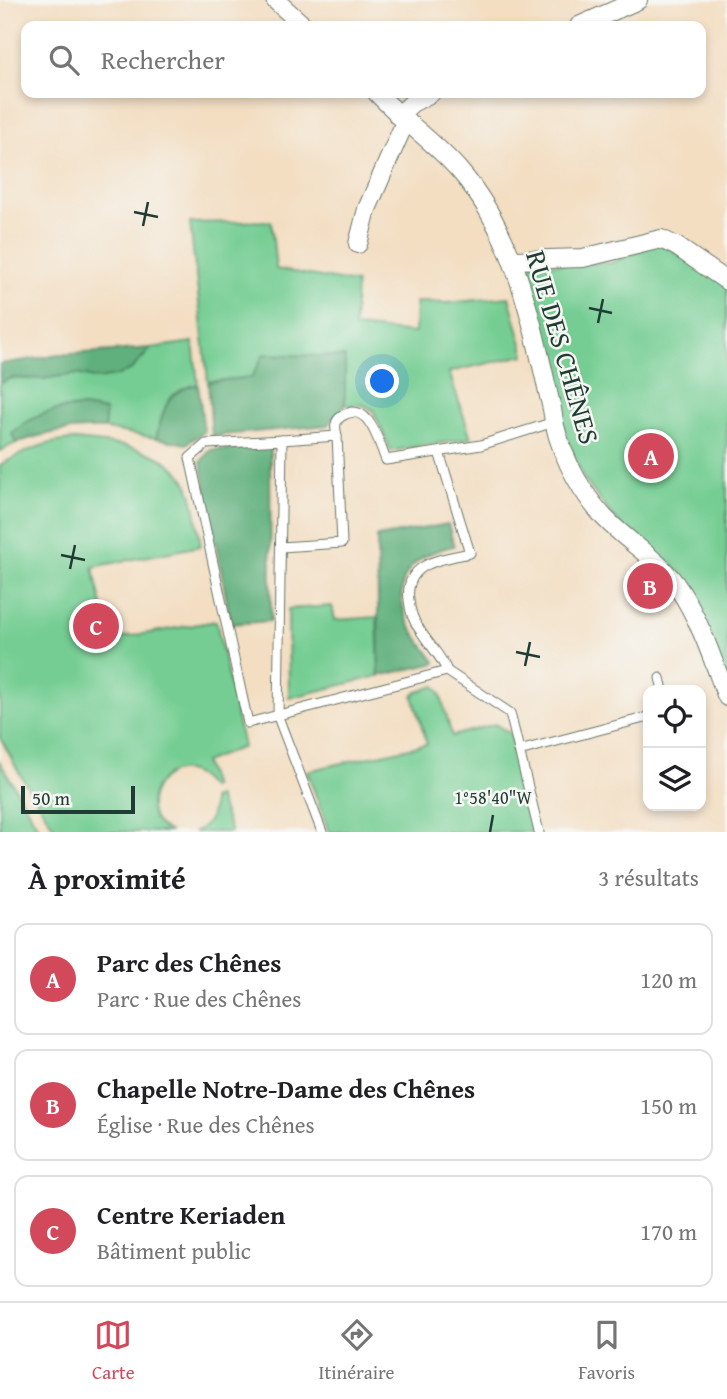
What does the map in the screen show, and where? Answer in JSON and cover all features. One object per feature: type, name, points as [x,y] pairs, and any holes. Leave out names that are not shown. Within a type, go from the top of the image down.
[{"type":"street","points":[[275,0],[298,21]]},
{"type":"street","points":[[590,21],[638,0]]},
{"type":"street","name":"RUE DES CHÊNES","points":[[382,98],[459,170],[484,204],[514,260],[554,422],[568,461],[583,489],[602,515],[679,588],[698,624],[727,697]]},
{"type":"street","points":[[358,244],[367,209],[402,119],[412,103],[422,98]]},
{"type":"street","points":[[514,260],[583,258],[661,239],[676,246],[727,281]]},
{"type":"lane","points":[[281,547],[342,543],[335,425],[340,418],[358,413],[367,417],[386,460],[481,445],[554,422]]},
{"type":"lane","points":[[337,436],[206,444],[190,458],[248,723],[447,671]]},
{"type":"lane","points":[[282,440],[278,717],[322,832]]},
{"type":"lane","points":[[439,452],[470,553],[431,563],[418,570],[410,579],[408,593],[412,616],[420,631],[442,658],[447,671],[510,713],[539,832]]},
{"type":"lane","points":[[660,678],[662,685]]},
{"type":"lane","points":[[519,751],[643,718]]},
{"type":"green space","points":[[271,221],[276,269],[356,283],[354,327],[415,333],[416,302],[446,303],[509,297],[525,355],[449,372],[471,438],[391,451],[373,410],[363,405],[345,405],[345,357],[252,377],[208,382],[190,223]]},
{"type":"green space","points":[[659,242],[727,283],[727,687],[701,618],[583,478],[565,435],[519,264],[611,263]]},
{"type":"green space","points":[[193,342],[198,384],[173,397],[156,438],[105,429],[105,411],[66,408],[45,414],[12,433],[16,443],[0,451],[0,383],[11,378],[76,374],[97,378],[144,357],[151,348]]},
{"type":"green space","points":[[151,348],[131,370],[116,376],[97,379],[76,374],[42,379],[11,378],[0,383],[0,364],[59,355]]},
{"type":"green space","points":[[264,354],[345,357],[345,405],[328,425],[212,436],[208,382],[252,377]]},
{"type":"green space","points":[[198,384],[204,432],[186,444],[156,438],[164,410],[172,397],[187,387]]},
{"type":"green space","points":[[84,407],[105,411],[105,429],[60,432],[16,443],[12,433],[29,421],[53,411]]},
{"type":"green space","points":[[75,440],[125,446],[158,457],[184,478],[193,499],[201,546],[93,567],[110,640],[216,621],[243,747],[204,762],[213,787],[210,788],[195,774],[180,771],[168,775],[158,785],[152,797],[152,811],[158,823],[171,832],[57,832],[0,737],[0,465],[36,448]]},
{"type":"green space","points":[[270,446],[271,621],[231,624],[201,462],[210,450]]},
{"type":"green space","points":[[448,524],[454,546],[420,559],[412,566],[402,585],[406,618],[436,663],[379,676],[377,537]]},
{"type":"green space","points":[[332,606],[335,620],[377,617],[379,676],[289,698],[288,609]]},
{"type":"green space","points":[[435,686],[440,693],[452,736],[495,724],[511,734],[533,832],[329,832],[307,771],[427,744],[413,696]]},
{"type":"green space","points":[[0,762],[41,832],[0,832]]},
{"type":"green space","points":[[218,797],[231,832],[194,832],[206,823],[212,810],[212,799]]},
{"type":"place","name":"Parc des Chênes","points":[[651,456]]},
{"type":"place","name":"Chapelle Notre-Dame des Chênes","points":[[650,586]]},
{"type":"place","name":"Centre Keriaden","points":[[96,626]]}]
